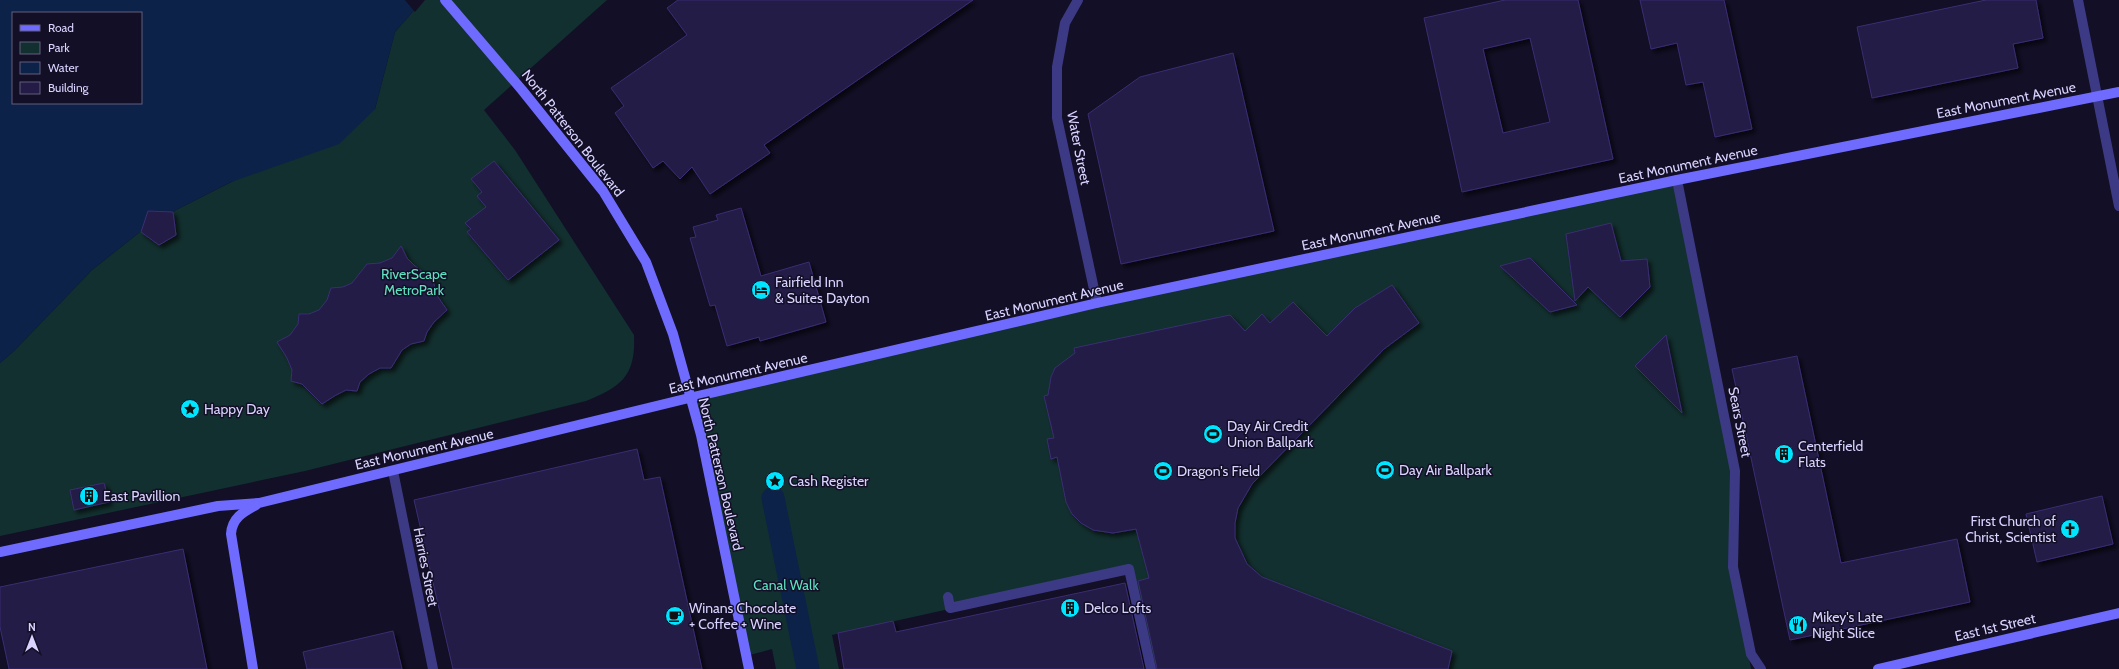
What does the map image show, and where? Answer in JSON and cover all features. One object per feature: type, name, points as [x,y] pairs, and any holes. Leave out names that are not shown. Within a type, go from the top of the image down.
[{"type":"main road","name":"North Patterson Boulevard","points":[[445,0],[522,90],[604,191],[646,262],[673,334],[689,398],[701,435],[749,669]]},
{"type":"main road","name":"East Monument Avenue","points":[[0,552],[218,506],[259,503],[689,398],[1098,303],[1677,180],[2119,92]]},
{"type":"main road","points":[[253,669],[231,534],[234,522],[241,513],[259,503]]},
{"type":"main road","name":"East 1st Street","points":[[1878,669],[2119,613]]},
{"type":"street","name":"Water Street","points":[[1078,0],[1065,23],[1057,67],[1057,118],[1098,303]]},
{"type":"street","points":[[2078,0],[2119,206]]},
{"type":"street","name":"Sears Street","points":[[1677,180],[1735,471],[1733,567],[1751,654],[1761,669]]},
{"type":"street","name":"Harries Street","points":[[393,470],[433,669]]},
{"type":"street","points":[[948,597],[950,608],[1129,569],[1151,669]]},
{"type":"green space","name":"RiverScape MetroPark","points":[[423,0],[607,0],[484,110],[515,150],[634,335],[632,360],[629,370],[624,378],[618,385],[586,401],[305,471],[0,536],[0,363],[14,351],[92,270],[140,232],[176,210],[375,109],[395,32]]},
{"type":"green space","name":"Day Air Credit Union Ballpark","points":[[1677,180],[1735,471],[1733,567],[1751,669],[1151,669],[1129,569],[832,635],[839,669],[776,669],[772,649],[746,656],[689,398]]},
{"type":"water","points":[[0,0],[423,0],[395,32],[375,109],[339,144],[231,182],[176,210],[140,232],[92,270],[14,351],[0,363]]},
{"type":"pier","points":[[405,0],[425,0],[415,12]]},
{"type":"building","points":[[678,0],[973,0],[764,145],[770,153],[710,194],[692,167],[680,179],[663,161],[653,168],[615,113],[624,106],[611,88],[687,35],[667,8]]},
{"type":"building","points":[[1505,0],[1578,0],[1613,159],[1462,192],[1424,18]],"holes":[[[1530,38],[1550,122],[1503,133],[1483,49]]]},
{"type":"building","points":[[1640,0],[1724,0],[1752,129],[1715,137],[1703,82],[1686,85],[1677,43],[1651,49]]},
{"type":"building","points":[[1986,0],[2036,0],[2043,38],[2013,44],[2018,68],[1872,98],[1857,27]]},
{"type":"building","points":[[1233,53],[1274,231],[1121,264],[1088,114],[1140,77]]},
{"type":"building","points":[[494,161],[559,240],[508,280],[467,232],[471,229],[465,223],[486,207],[477,196],[482,192],[471,179]]},
{"type":"building","name":"Fairfield Inn & Suites Dayton","points":[[741,208],[761,276],[809,262],[826,322],[760,341],[759,337],[727,346],[715,305],[710,306],[690,238],[696,237],[693,227],[718,220],[716,215]]},
{"type":"building","points":[[148,211],[173,212],[176,235],[159,245],[141,232]]},
{"type":"building","points":[[1611,223],[1621,261],[1647,259],[1650,287],[1620,317],[1588,287],[1575,301],[1566,234]]},
{"type":"building","points":[[401,246],[407,258],[415,266],[423,272],[432,274],[436,294],[447,310],[434,322],[427,332],[424,341],[411,344],[402,350],[391,368],[380,368],[369,374],[360,382],[357,391],[346,390],[322,404],[302,384],[291,381],[292,370],[287,358],[277,342],[290,335],[298,324],[299,314],[309,314],[319,310],[327,300],[331,288],[343,287],[352,283],[367,264],[380,263],[392,258]]},
{"type":"building","points":[[1530,258],[1577,305],[1550,312],[1500,266]]},
{"type":"building","name":"Dragon's Field","points":[[1392,285],[1419,323],[1384,349],[1252,484],[1238,508],[1235,523],[1235,538],[1247,564],[1262,577],[1452,651],[1448,669],[1157,669],[1138,581],[1149,578],[1136,529],[1113,533],[1093,530],[1081,523],[1072,514],[1066,502],[1057,457],[1051,459],[1047,439],[1054,438],[1044,396],[1048,395],[1051,377],[1055,368],[1075,353],[1074,348],[1230,315],[1245,331],[1262,314],[1270,323],[1293,302],[1327,336],[1355,308]]},
{"type":"building","points":[[1666,335],[1682,413],[1635,366]]},
{"type":"building","name":"Centerfield Flats","points":[[1797,356],[1841,563],[1957,539],[1970,602],[1790,640],[1732,369]]},
{"type":"building","points":[[637,449],[644,480],[660,477],[702,669],[453,669],[414,500]]},
{"type":"building","name":"East Pavillion","points":[[104,483],[109,502],[74,510],[70,490]]},
{"type":"building","name":"First Church of Christ, Scientist","points":[[2102,496],[2113,544],[2037,562],[2026,514]]},
{"type":"building","points":[[183,549],[207,669],[9,669],[0,627],[0,587]]},
{"type":"building","name":"Delco Lofts","points":[[1125,583],[1144,669],[844,669],[838,633],[893,621],[896,632]]},
{"type":"building","points":[[393,631],[402,669],[307,669],[303,652]]},
{"type":"waterway","points":[[773,498],[808,669]]},
{"type":"place","name":"Fairfield Inn & Suites Dayton","points":[[761,290]]},
{"type":"place","name":"Happy Day","points":[[190,409]]},
{"type":"place","name":"Day Air Credit Union Ballpark","points":[[1213,434]]},
{"type":"place","name":"Centerfield Flats","points":[[1784,454]]},
{"type":"place","name":"Day Air Ballpark","points":[[1385,470]]},
{"type":"place","name":"Dragon's Field","points":[[1163,471]]},
{"type":"place","name":"Cash Register","points":[[775,481]]},
{"type":"place","name":"East Pavillion","points":[[89,496]]},
{"type":"place","name":"First Church of Christ, Scientist","points":[[2070,529]]},
{"type":"place","name":"Delco Lofts","points":[[1070,608]]},
{"type":"place","name":"Winans Chocolate + Coffee + Wine","points":[[675,616]]},
{"type":"place","name":"Mikey's Late Night Slice","points":[[1798,625]]},
{"type":"park label","name":"Canal Walk","points":[[786,585]]}]
